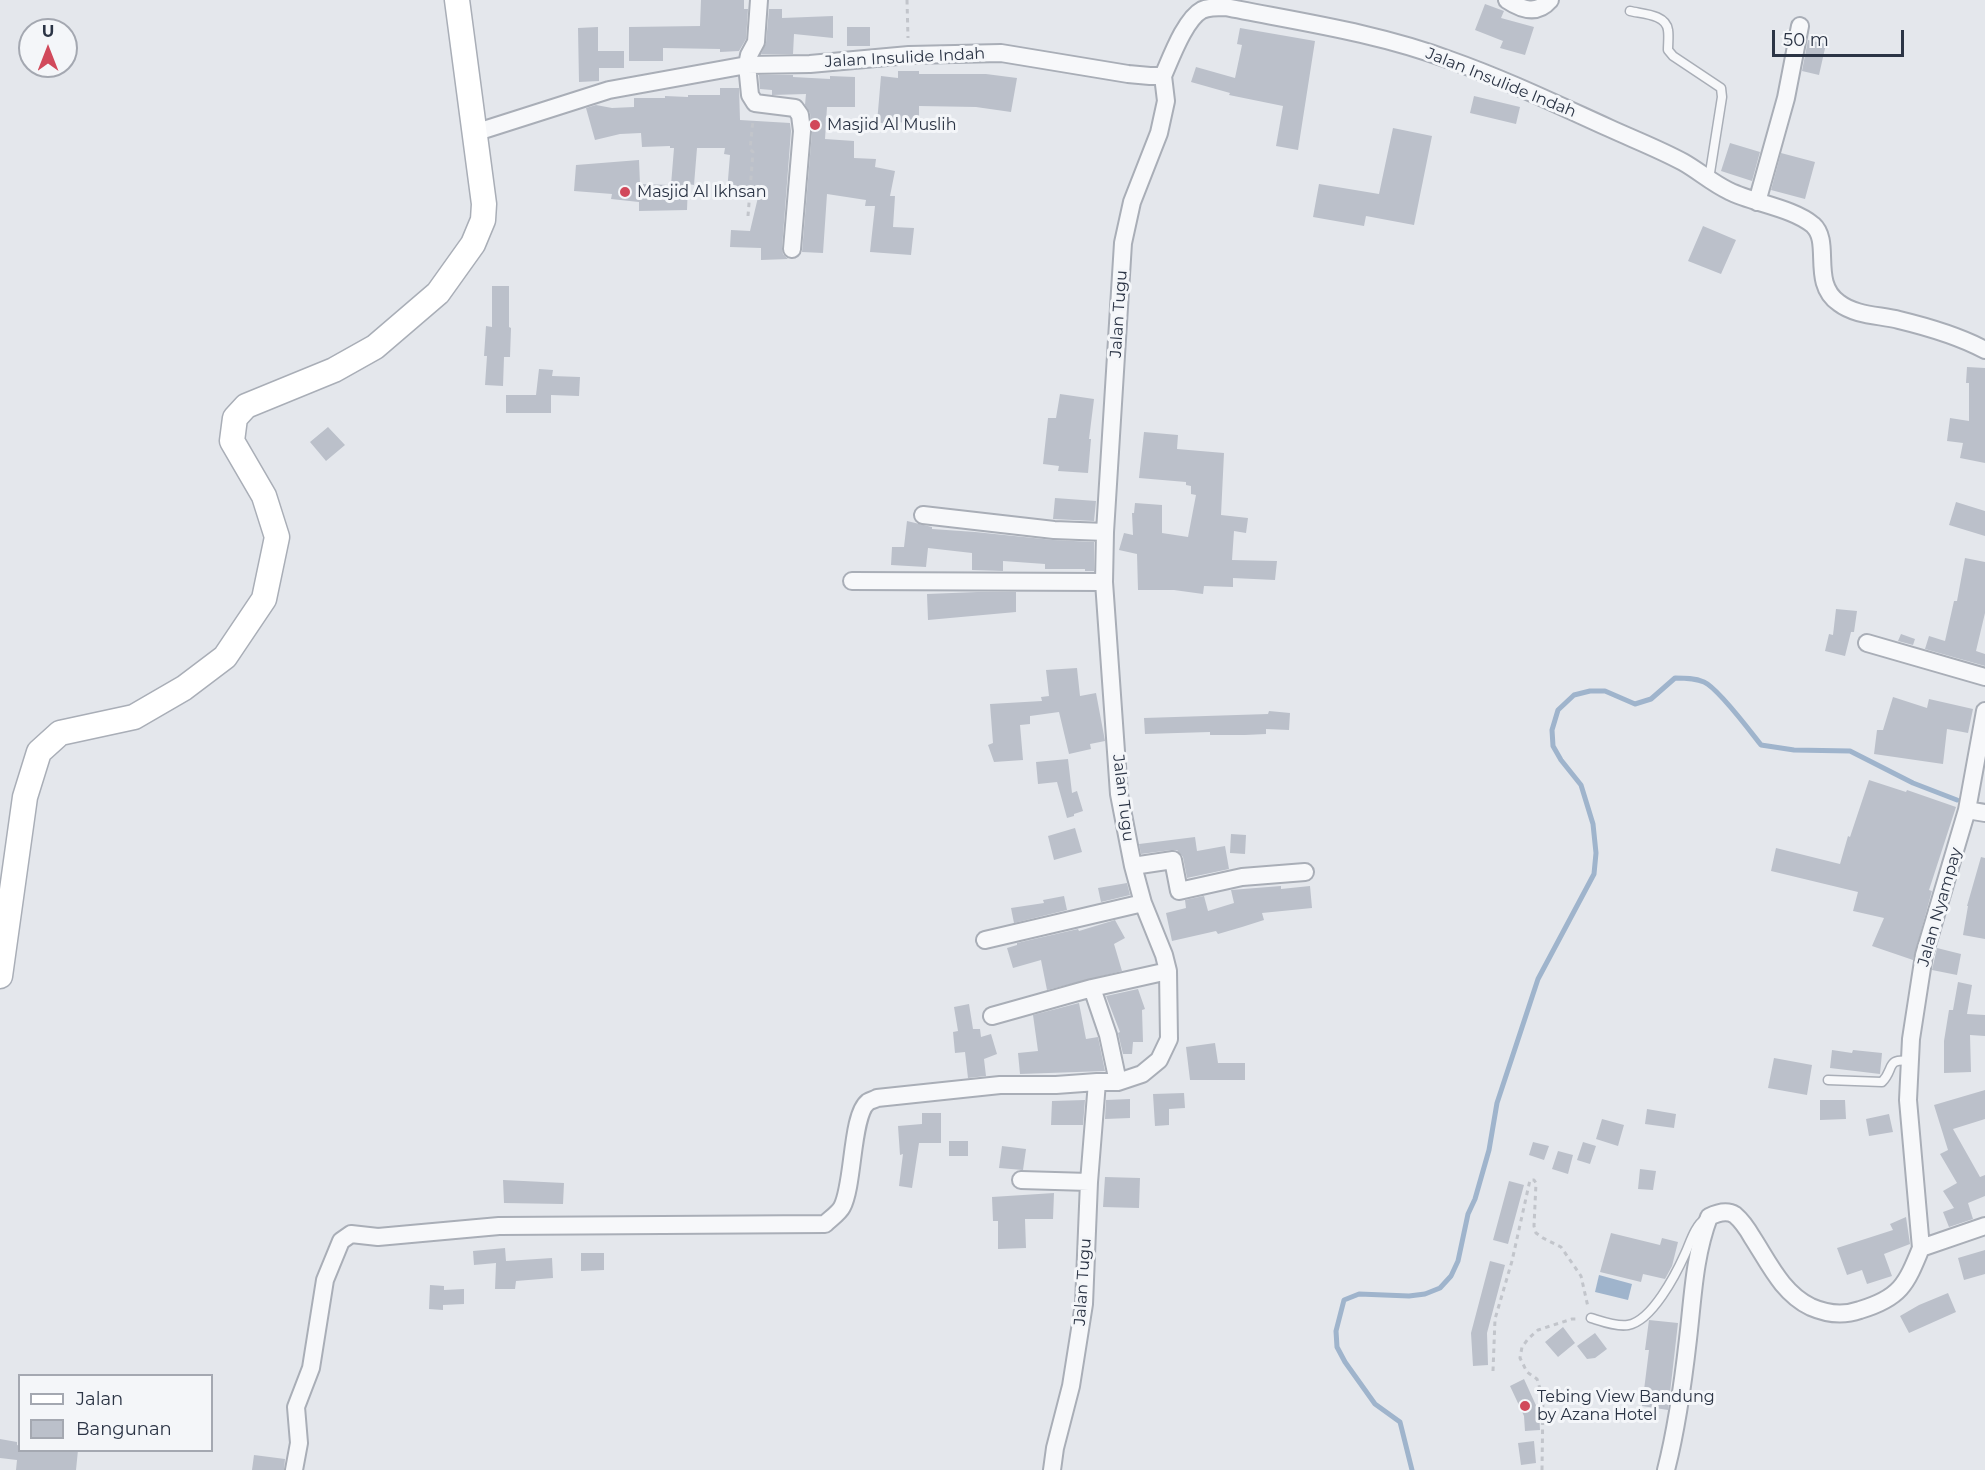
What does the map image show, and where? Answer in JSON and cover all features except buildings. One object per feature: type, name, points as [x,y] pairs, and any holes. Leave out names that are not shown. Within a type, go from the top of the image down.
[{"type":"main road","points":[[0,976],[25,797],[39,752],[60,733],[134,717],[184,688],[225,657],[264,598],[277,537],[264,496],[232,441],[235,418],[246,406],[334,370],[375,347],[438,293],[473,244],[483,220],[484,204],[457,0]]},
{"type":"street","points":[[759,0],[756,42],[747,65],[750,95],[755,104],[795,108],[800,115],[802,131],[792,249]]},
{"type":"street","points":[[1507,0],[1515,6],[1530,10],[1544,7],[1550,0]]},
{"type":"street","name":"Jalan Insulide Indah","points":[[474,133],[609,90],[747,65],[810,64],[909,55],[1001,53],[1128,74],[1163,76],[1185,30],[1194,17],[1202,10],[1226,7],[1374,36],[1449,59],[1519,86],[1683,162],[1729,191],[1792,213],[1813,225],[1821,244],[1821,268],[1827,291],[1839,304],[1862,314],[1929,328],[1985,350]]},
{"type":"street","points":[[1757,202],[1786,98],[1800,26]]},
{"type":"street","name":"Jalan Tugu","points":[[1052,1470],[1055,1448],[1071,1386],[1084,1304],[1089,1182],[1097,1082],[1118,1082],[1142,1074],[1159,1060],[1169,1039],[1168,971],[1143,903],[1125,833],[1119,794],[1104,582],[1105,532],[1124,243],[1132,202],[1159,133],[1166,101],[1163,76]]},
{"type":"street","points":[[923,515],[1054,531],[1105,532]]},
{"type":"street","points":[[852,581],[1104,582]]},
{"type":"street","points":[[1867,643],[1985,677]]},
{"type":"street","name":"Jalan Nyampay","points":[[1921,1248],[1908,1100],[1911,1039],[1924,955],[1967,810],[1985,711]]},
{"type":"street","points":[[1967,810],[1985,813]]},
{"type":"street","points":[[1133,866],[1173,860],[1179,891],[1242,878],[1305,872]]},
{"type":"street","points":[[985,940],[1143,903]]},
{"type":"street","points":[[992,1016],[1092,988],[1168,971]]},
{"type":"street","points":[[1092,988],[1108,1035],[1118,1082]]},
{"type":"street","points":[[294,1470],[299,1443],[296,1407],[311,1368],[326,1280],[341,1240],[351,1234],[378,1237],[499,1227],[825,1224],[842,1208],[850,1178],[855,1137],[862,1111],[867,1103],[877,1098],[1000,1085],[1097,1082]]},
{"type":"street","points":[[1021,1180],[1089,1182]]},
{"type":"street","points":[[1666,1470],[1682,1385],[1696,1257],[1709,1217],[1725,1212],[1734,1214],[1745,1226],[1783,1287],[1798,1301],[1825,1313],[1851,1313],[1873,1306],[1896,1294],[1908,1279],[1921,1248],[1985,1226]]},
{"type":"lane","points":[[1630,11],[1664,21],[1668,29],[1668,50],[1672,56],[1721,88],[1721,107],[1709,179]]},
{"type":"lane","points":[[1828,1080],[1882,1083],[1887,1078],[1892,1063],[1896,1060],[1910,1061]]},
{"type":"lane","points":[[1591,1318],[1627,1325],[1649,1312],[1667,1288],[1697,1226],[1709,1217]]},
{"type":"path","points":[[907,0],[909,55]]},
{"type":"path","points":[[748,216],[753,152],[750,149],[755,104]]},
{"type":"path","points":[[1493,1371],[1496,1319],[1515,1252],[1530,1180],[1534,1180],[1536,1183],[1534,1226],[1536,1233],[1561,1247],[1581,1276],[1591,1318],[1572,1319],[1538,1330],[1522,1347],[1520,1358],[1527,1372],[1537,1379],[1543,1398],[1542,1470]]},
{"type":"water","points":[[1599,1275],[1632,1284],[1628,1300],[1595,1292]]},
{"type":"waterway","points":[[1412,1470],[1400,1422],[1375,1404],[1345,1362],[1337,1347],[1336,1331],[1344,1300],[1359,1294],[1409,1296],[1425,1294],[1440,1288],[1451,1276],[1458,1261],[1468,1214],[1475,1199],[1489,1150],[1497,1103],[1538,979],[1594,874],[1596,853],[1593,824],[1581,785],[1553,746],[1552,730],[1558,710],[1574,695],[1590,691],[1605,691],[1635,704],[1651,699],[1675,678],[1697,680],[1704,682],[1717,692],[1761,745],[1794,750],[1850,751],[1913,783],[1957,800]]},
{"type":"place","name":"Masjid Al Muslih","points":[[815,125]]},
{"type":"place","name":"Masjid Al Ikhsan","points":[[625,192]]},
{"type":"place","name":"Tebing View Bandung by Azana Hotel","points":[[1525,1406]]}]
